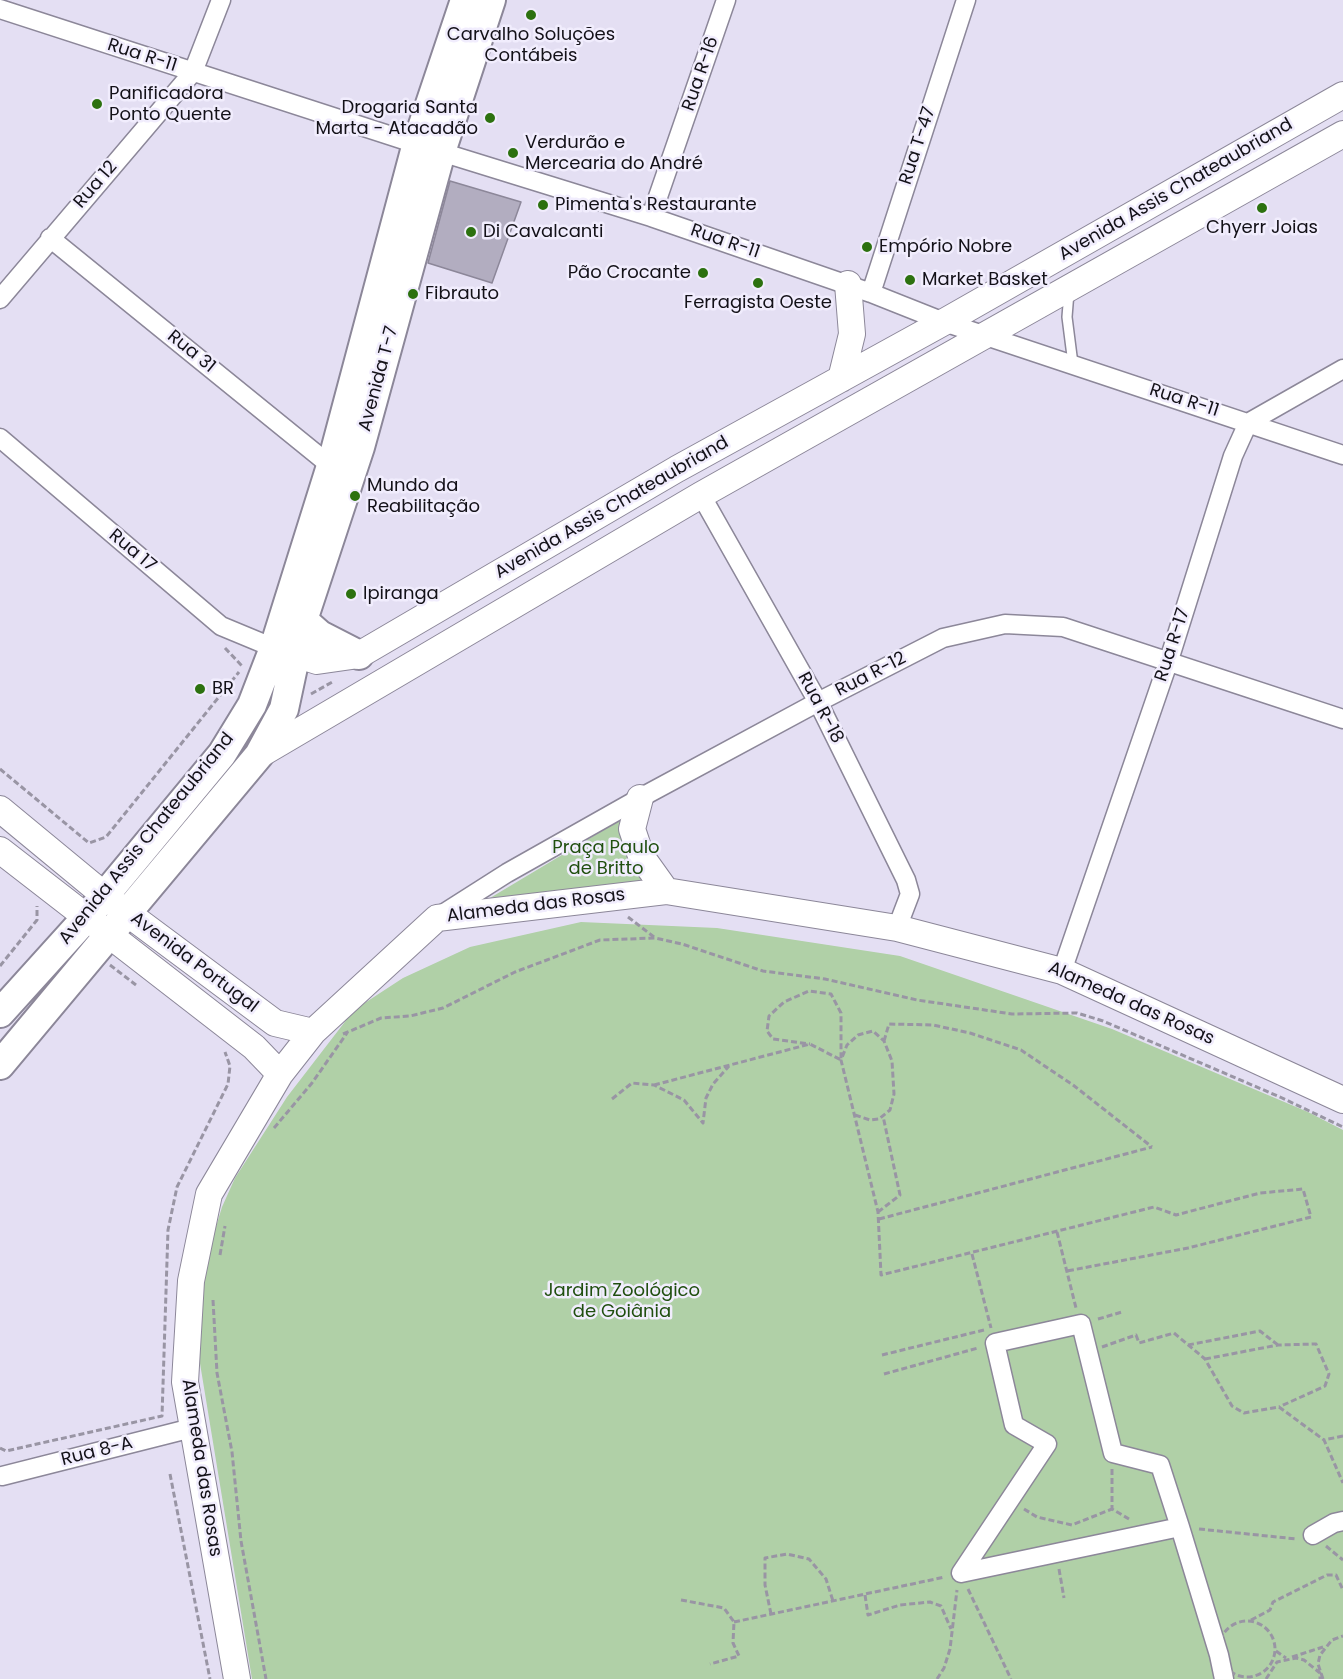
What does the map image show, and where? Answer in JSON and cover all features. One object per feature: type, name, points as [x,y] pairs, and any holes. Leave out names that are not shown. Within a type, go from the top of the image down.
[{"type":"main road","name":"Avenida T-7","points":[[285,651],[303,620],[360,447],[465,0]]},
{"type":"main road","name":"Avenida T-7","points":[[260,755],[284,709],[285,651],[331,466],[429,148],[491,0]]},
{"type":"main road","name":"Avenida Assis Chateaubriand","points":[[0,1013],[86,918],[103,894],[222,754],[285,651],[317,661],[359,655],[677,469],[944,322],[1343,95]]},
{"type":"main road","name":"Avenida Assis Chateaubriand","points":[[0,1065],[113,936],[260,755],[701,495],[1343,134]]},
{"type":"main road","points":[[841,379],[852,334],[859,289]]},
{"type":"main road","points":[[303,620],[320,635],[359,655]]},
{"type":"main road","points":[[640,798],[632,829],[641,856],[666,891]]},
{"type":"main road","name":"Avenida Portugal","points":[[0,809],[103,894],[113,936],[274,1023],[316,1028]]},
{"type":"main road","name":"Avenida Portugal","points":[[0,850],[254,1047],[280,1074]]},
{"type":"main road","name":"Alameda das Rosas","points":[[237,1679],[185,1383],[190,1281],[209,1194],[280,1074],[316,1028],[437,918],[666,891],[897,928],[1062,971],[1343,1100]]},
{"type":"main road","points":[[254,1047],[270,1034],[274,1023]]},
{"type":"street","points":[[194,72],[221,0]]},
{"type":"street","name":"Rua R-16","points":[[651,217],[726,0]]},
{"type":"street","name":"Rua T-47","points":[[859,289],[966,0]]},
{"type":"street","name":"Rua R-11","points":[[0,9],[429,148],[651,217],[859,289],[944,322],[1343,455]]},
{"type":"street","name":"Rua 12","points":[[0,299],[194,72]]},
{"type":"street","name":"Rua 31","points":[[50,238],[331,466]]},
{"type":"street","points":[[1248,423],[1343,369]]},
{"type":"street","name":"Rua R-17","points":[[1062,971],[1168,660],[1233,456],[1248,423]]},
{"type":"street","name":"Rua 17","points":[[0,438],[221,626],[285,651]]},
{"type":"street","name":"Rua R-18","points":[[701,495],[818,702],[906,880],[910,894],[897,928]]},
{"type":"street","name":"Rua R-12","points":[[437,918],[507,873],[818,702],[943,638],[1005,624],[1063,627],[1343,719]]},
{"type":"street","points":[[961,1573],[1047,1444],[1014,1425],[993,1335],[1081,1324],[1113,1453],[1160,1465],[1219,1655],[1224,1679]]},
{"type":"street","name":"Rua 8-A","points":[[1,1477],[192,1428]]},
{"type":"street","points":[[1313,1535],[1343,1521]]},
{"type":"street","points":[[961,1573],[1180,1527]]},
{"type":"lane","points":[[1070,286],[1067,317],[1073,364]]},
{"type":"path","points":[[0,769],[89,843],[106,837],[243,667],[221,644]]},
{"type":"path","points":[[626,916],[655,938]]},
{"type":"path","points":[[0,966],[37,920]]},
{"type":"path","points":[[113,936],[140,987]]},
{"type":"path","points":[[316,1028],[346,1035],[381,1018],[410,1016],[443,1008],[514,972],[600,940],[655,938],[682,944],[763,970],[825,979],[917,1000],[1012,1014],[1077,1013],[1269,1093],[1343,1127]]},
{"type":"path","points":[[841,1060],[810,1044],[773,1039],[767,1031],[769,1016],[784,1002],[809,991],[831,994],[841,1013],[841,1060],[878,1212],[881,1275],[1154,1207],[1176,1215],[1260,1193],[1304,1189],[1311,1217],[1188,1248],[1067,1271]]},
{"type":"path","points":[[879,1219],[1152,1147],[1073,1085],[1021,1050],[970,1033],[933,1024],[889,1024],[884,1041]]},
{"type":"path","points":[[271,1132],[312,1083],[346,1035],[349,1027]]},
{"type":"path","points":[[841,1060],[846,1045],[858,1035],[873,1031],[884,1041],[892,1061],[894,1094],[890,1110],[883,1116],[870,1120],[855,1115]]},
{"type":"path","points":[[612,1100],[632,1083],[654,1085],[810,1044]]},
{"type":"path","points":[[0,1448],[6,1451],[162,1416],[168,1230],[177,1187],[228,1084],[230,1066],[224,1050]]},
{"type":"path","points":[[654,1085],[684,1100],[703,1123],[706,1098],[713,1084],[730,1065]]},
{"type":"path","points":[[878,1212],[900,1195],[883,1116]]},
{"type":"path","points":[[217,1264],[226,1224]]},
{"type":"path","points":[[1057,1232],[1081,1324],[1122,1312]]},
{"type":"path","points":[[972,1254],[993,1335]]},
{"type":"path","points":[[213,1299],[217,1373],[232,1452],[241,1541],[266,1679]]},
{"type":"path","points":[[1065,1308],[1076,1306]]},
{"type":"path","points":[[884,1374],[993,1335],[1002,1325]]},
{"type":"path","points":[[1188,1345],[1260,1331],[1278,1345]]},
{"type":"path","points":[[1088,1352],[1136,1335],[1139,1343],[1174,1333],[1205,1359],[1232,1406],[1244,1413],[1279,1407],[1325,1386],[1329,1374],[1316,1344],[1278,1345],[1205,1359]]},
{"type":"path","points":[[882,1355],[993,1335]]},
{"type":"path","points":[[1279,1407],[1324,1440],[1343,1483]]},
{"type":"path","points":[[1324,1440],[1343,1436]]},
{"type":"path","points":[[1112,1509],[1113,1453]]},
{"type":"path","points":[[170,1474],[210,1679]]},
{"type":"path","points":[[1009,1500],[1037,1517],[1072,1525],[1112,1509]]},
{"type":"path","points":[[1112,1509],[1151,1533]]},
{"type":"path","points":[[1180,1527],[1291,1540],[1313,1535]]},
{"type":"path","points":[[1056,1553],[1064,1598]]},
{"type":"path","points":[[771,1614],[765,1585],[765,1558],[787,1554],[809,1559],[826,1579],[833,1600]]},
{"type":"path","points":[[734,1622],[961,1573]]},
{"type":"path","points":[[937,1679],[944,1668],[950,1648],[961,1573]]},
{"type":"path","points":[[961,1573],[1011,1679]]},
{"type":"path","points":[[1254,1677],[1245,1677],[1228,1671],[1219,1655],[1219,1646],[1226,1630],[1233,1624],[1250,1621],[1270,1610],[1273,1602],[1327,1575],[1336,1575],[1343,1590]]},
{"type":"path","points":[[865,1594],[868,1615],[900,1605],[930,1602],[941,1606],[951,1629]]},
{"type":"path","points":[[681,1600],[724,1608],[734,1622],[733,1643],[739,1656],[710,1664]]},
{"type":"path","points":[[1250,1621],[1258,1623],[1271,1634],[1276,1651],[1266,1679]]},
{"type":"path","points":[[1247,1679],[1286,1658],[1325,1646],[1343,1636]]},
{"type":"path","points":[[1322,1679],[1318,1664],[1325,1646]]},
{"type":"path","points":[[1276,1651],[1286,1658],[1304,1660],[1320,1672]]},
{"type":"green space","name":"Praça Paulo de Britto","points":[[622,819],[647,881],[490,898]]},
{"type":"green space","name":"Jardim Zoológico de Goiânia","points":[[581,922],[717,928],[900,956],[1112,1029],[1308,1112],[1343,1130],[1343,1679],[252,1679],[194,1327],[203,1269],[222,1207],[235,1178],[287,1097],[354,1010],[403,978],[470,947]]},
{"type":"building","name":"Di Cavalcanti","points":[[450,181],[521,202],[492,283],[428,263]]},
{"type":"place","name":"Carvalho Soluções Contábeis","points":[[531,15]]},
{"type":"place","name":"Panificadora Ponto Quente","points":[[97,104]]},
{"type":"place","name":"Drogaria Santa Marta - Atacadão","points":[[490,118]]},
{"type":"place","name":"Verdurão e Mercearia do André","points":[[513,153]]},
{"type":"place","name":"Pimenta's Restaurante","points":[[543,205]]},
{"type":"place","name":"Chyerr Joias","points":[[1262,208]]},
{"type":"place","name":"Di Cavalcanti","points":[[471,232]]},
{"type":"place","name":"Empório Nobre","points":[[867,247]]},
{"type":"place","name":"Pão Crocante","points":[[703,273]]},
{"type":"place","name":"Market Basket","points":[[910,280]]},
{"type":"place","name":"Ferragista Oeste","points":[[758,283]]},
{"type":"place","name":"Fibrauto","points":[[413,294]]},
{"type":"place","name":"Mundo da Reabilitação","points":[[355,496]]},
{"type":"place","name":"Ipiranga","points":[[351,594]]},
{"type":"place","name":"BR","points":[[200,689]]}]
